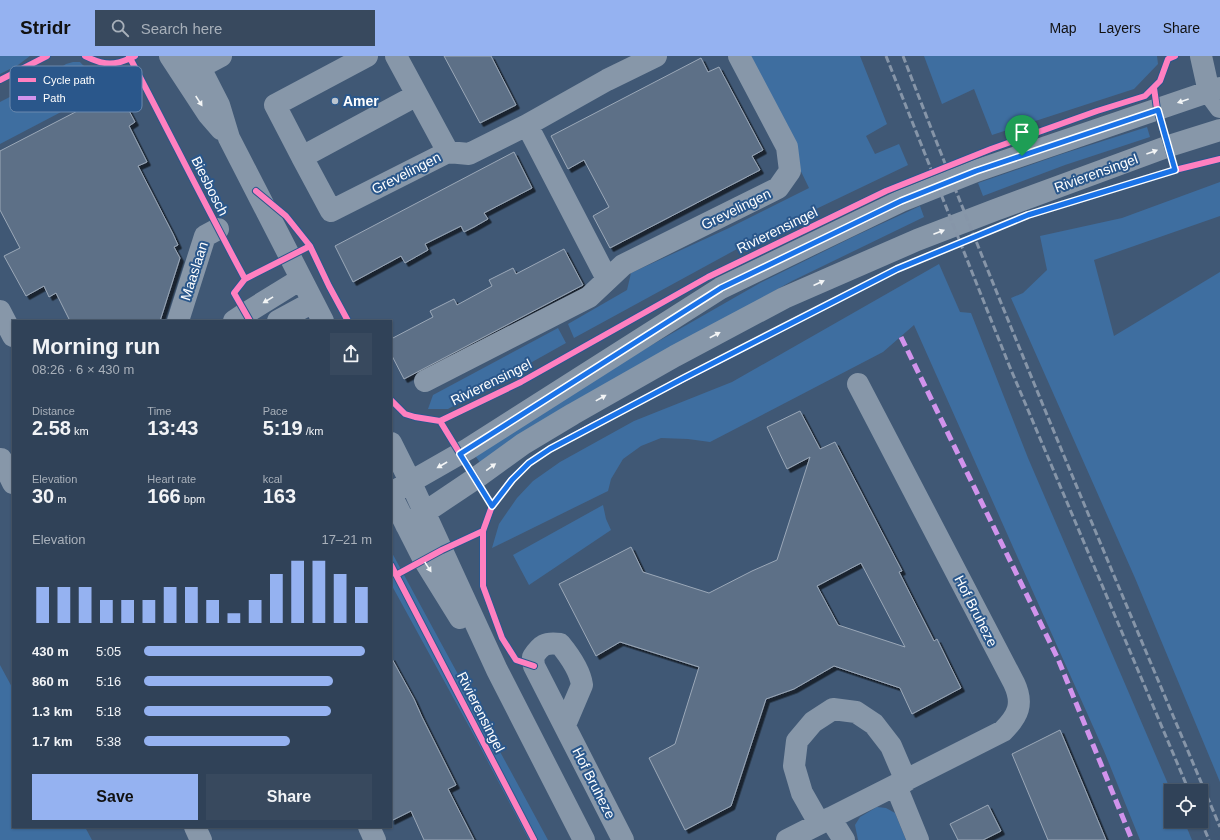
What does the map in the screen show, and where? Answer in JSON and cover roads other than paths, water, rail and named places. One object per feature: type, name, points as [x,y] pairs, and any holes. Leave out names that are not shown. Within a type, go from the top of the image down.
[{"type":"street","points":[[170,56],[192,66],[219,105],[229,138],[322,320]]},
{"type":"street","points":[[192,66],[221,56]]},
{"type":"street","points":[[367,56],[275,106],[302,157],[417,95]]},
{"type":"street","points":[[396,56],[448,152]]},
{"type":"street","name":"Grevelingen","points":[[302,157],[331,211],[448,152],[469,154],[527,125],[607,80],[656,56]]},
{"type":"street","name":"Grevelingen","points":[[425,381],[589,297],[623,265],[778,188],[790,172],[787,147],[740,56]]},
{"type":"street","points":[[1200,56],[1216,96]]},
{"type":"street","name":"Rivierensingel","points":[[392,493],[460,454],[721,288],[735,281],[901,201],[976,171],[1216,96]]},
{"type":"street","points":[[527,125],[607,279]]},
{"type":"street","name":"Rivierensingel","points":[[406,525],[523,444],[675,356],[784,298],[916,240],[1168,146],[1220,130]]},
{"type":"street","name":"Maaslaan","points":[[178,320],[205,236],[218,229]]},
{"type":"street","points":[[236,320],[301,280]]},
{"type":"street","points":[[280,320],[313,302]]},
{"type":"street","points":[[0,312],[12,334]]},
{"type":"street","name":"Hof Bruheze","points":[[787,840],[1003,731],[1012,722],[1019,709],[1017,690],[858,384]]},
{"type":"street","points":[[392,445],[411,483]]},
{"type":"street","points":[[5,457],[12,480]]},
{"type":"street","name":"Rivierensingel","points":[[411,483],[497,670],[584,840]]},
{"type":"street","name":"Rivierensingel","points":[[392,496],[424,560],[473,638],[497,670]]},
{"type":"street","points":[[844,840],[824,821],[802,793],[794,766],[797,741],[813,722],[833,709],[856,712],[874,724],[891,746],[918,840]]},
{"type":"street","name":"Hof Bruheze","points":[[565,725],[624,840]]},
{"type":"street","points":[[195,828],[201,840]]},
{"type":"street","points":[[370,828],[376,840]]},
{"type":"railway","points":[[886,56],[1009,365],[1186,784]]},
{"type":"railway","points":[[903,56],[1019,346],[1220,827]]},
{"type":"railway","points":[[1204,828],[1209,840]]},
{"type":"place","name":"Amer","points":[[335,101]]}]
